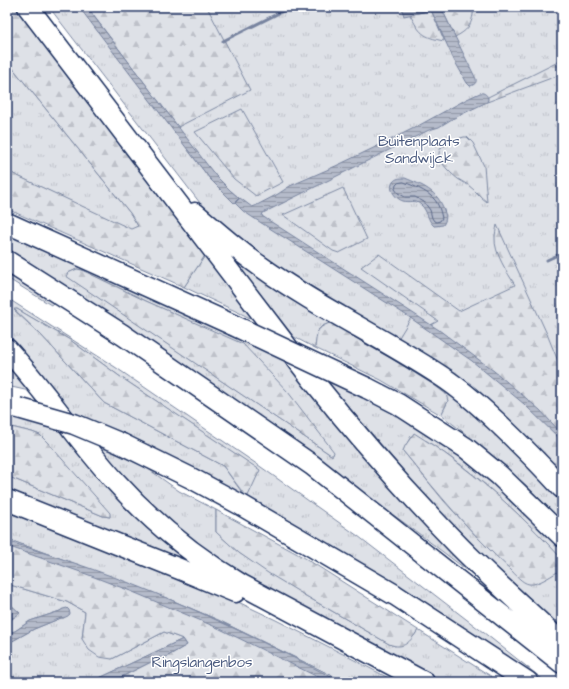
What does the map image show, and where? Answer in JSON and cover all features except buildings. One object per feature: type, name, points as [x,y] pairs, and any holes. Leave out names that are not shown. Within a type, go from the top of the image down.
[{"type":"highway","points":[[28,7],[311,378],[356,433],[407,491],[461,547],[562,643]]},
{"type":"highway","points":[[164,187],[260,266],[287,284],[441,376],[468,396],[511,435],[562,488]]},
{"type":"highway","points":[[7,223],[233,325],[398,404],[466,448],[499,475],[562,536]]},
{"type":"highway","points":[[7,261],[123,335],[312,465],[562,663]]},
{"type":"highway","points":[[7,349],[115,482],[166,531],[189,550],[242,585],[424,682]]},
{"type":"highway","points":[[12,406],[74,424],[122,444],[191,478],[241,505],[395,595],[528,682]]},
{"type":"highway","points":[[7,500],[182,570],[357,645]]},
{"type":"green space","points":[[7,7],[17,7],[206,254],[184,287],[7,209],[7,171],[131,229],[138,226],[130,213],[7,61]]},
{"type":"green space","name":"Buitenplaats Sandwijck","points":[[49,7],[562,7],[562,433],[452,337],[398,339],[268,264],[210,216]],"holes":[[[189,151],[212,171],[222,183],[239,198],[234,202],[210,179]]]},
{"type":"green space","points":[[87,7],[207,7],[250,90],[178,127]]},
{"type":"green space","points":[[441,7],[474,7],[471,22],[464,31],[455,37]]},
{"type":"green space","points":[[427,11],[432,12],[444,41],[431,38],[422,33],[410,15]]},
{"type":"green space","points":[[562,60],[562,74],[487,102],[488,97]]},
{"type":"green space","points":[[7,61],[130,213],[138,226],[131,230],[7,171]]},
{"type":"green space","points":[[242,109],[283,182],[256,196],[234,179],[195,132]]},
{"type":"green space","points":[[467,137],[473,143],[484,166],[487,202],[471,187],[450,172],[442,163],[440,158],[440,149],[444,145]]},
{"type":"green space","points":[[343,188],[367,239],[339,253],[333,251],[283,215]]},
{"type":"green space","points":[[497,225],[547,334],[562,371],[562,478],[448,370],[415,347],[398,339],[412,316],[427,327],[438,321],[361,267],[379,254],[459,311],[515,285],[502,262],[495,244]]},
{"type":"green space","points":[[7,232],[292,364],[497,593],[418,533],[218,387],[7,254]],"holes":[[[77,269],[243,345],[333,455],[67,276],[68,273]]]},
{"type":"green space","points":[[218,240],[446,385],[562,496],[562,522],[526,485],[441,415],[448,401],[434,385],[362,342],[351,332],[337,324],[330,323],[322,326],[318,330],[315,348],[294,337]]},
{"type":"green space","points":[[206,254],[261,323],[184,287]]},
{"type":"green space","points":[[77,269],[243,344],[288,392],[334,452],[333,455],[66,276],[68,273]]},
{"type":"green space","points":[[7,273],[54,303],[51,305],[7,278]]},
{"type":"green space","points":[[7,298],[115,367],[261,467],[358,536],[546,682],[539,682],[414,596],[75,414],[27,357],[7,337]],"holes":[[[17,309],[70,340],[122,378],[259,470],[246,498],[223,466],[104,403],[41,335],[14,310]]]},
{"type":"green space","points":[[14,309],[17,309],[70,340],[122,378],[260,470],[247,498],[223,466],[104,403],[41,335]]},
{"type":"green space","points":[[330,323],[337,324],[351,332],[362,342],[434,385],[446,394],[448,401],[441,415],[381,380],[315,348],[319,329]]},
{"type":"green space","points":[[7,360],[34,392],[7,386]]},
{"type":"green space","points":[[323,377],[383,404],[478,467],[562,545],[562,559],[518,514],[480,480],[427,441],[411,436],[403,451],[444,501],[476,536],[505,564],[546,578],[562,569],[562,627],[485,557],[428,499]]},
{"type":"green space","points":[[7,416],[45,424],[61,431],[127,510],[197,566],[7,495],[7,476],[103,516],[110,517],[40,435],[7,426]]},
{"type":"green space","points":[[7,426],[40,435],[110,513],[110,517],[103,516],[7,476]]},
{"type":"green space","points":[[414,433],[454,460],[510,507],[562,559],[562,569],[546,579],[532,584],[526,583],[519,578],[468,527],[403,451]]},
{"type":"green space","points":[[99,446],[147,468],[179,491],[216,510],[216,532],[239,553],[306,596],[395,646],[414,636],[418,630],[500,682],[432,682],[297,610],[193,543],[136,491]]},
{"type":"green space","points":[[7,509],[213,590],[276,620],[396,682],[345,682],[218,620],[171,600],[7,539]]},
{"type":"green space","points":[[216,510],[305,558],[418,630],[406,644],[394,646],[306,596],[239,553],[216,532]]},
{"type":"green space","name":"Ringslangenbos","points":[[7,539],[171,600],[218,620],[345,682],[111,682],[159,658],[166,657],[187,645],[183,639],[164,632],[112,659],[99,657],[89,650],[82,639],[85,612],[67,602],[7,584]]},
{"type":"green space","points":[[7,584],[67,602],[85,612],[82,639],[112,659],[164,632],[183,639],[91,682],[7,682],[7,644],[34,629],[64,618],[63,609],[30,621],[15,631],[7,633]]},
{"type":"water","points":[[79,7],[91,8],[92,14],[215,175],[239,198],[234,203],[210,179]]},
{"type":"water","points":[[401,7],[441,7],[476,79],[475,84],[470,86],[467,83],[454,60],[432,12],[427,11],[404,16]]},
{"type":"water","points":[[480,93],[487,95],[487,102],[263,213],[262,216],[439,330],[494,371],[540,410],[562,434],[562,441],[524,404],[472,361],[409,317],[243,211],[235,203],[240,198],[252,207],[255,206],[290,186],[388,141]]},
{"type":"water","points":[[400,178],[405,178],[434,193],[441,203],[446,216],[443,225],[434,226],[425,210],[419,203],[406,202],[395,196],[391,188],[393,182]]},
{"type":"water","points":[[7,541],[92,569],[155,593],[239,630],[341,682],[328,682],[218,628],[133,592],[7,546]]},
{"type":"water","points":[[7,601],[20,613],[8,622],[7,622]]},
{"type":"water","points":[[67,608],[70,614],[67,617],[34,629],[7,644],[7,633],[15,631],[30,621]]},
{"type":"water","points":[[183,639],[187,645],[166,657],[159,658],[111,682],[91,682]]},
{"type":"waterway","points":[[223,41],[291,7]]},
{"type":"waterway","points":[[547,260],[562,253]]}]
